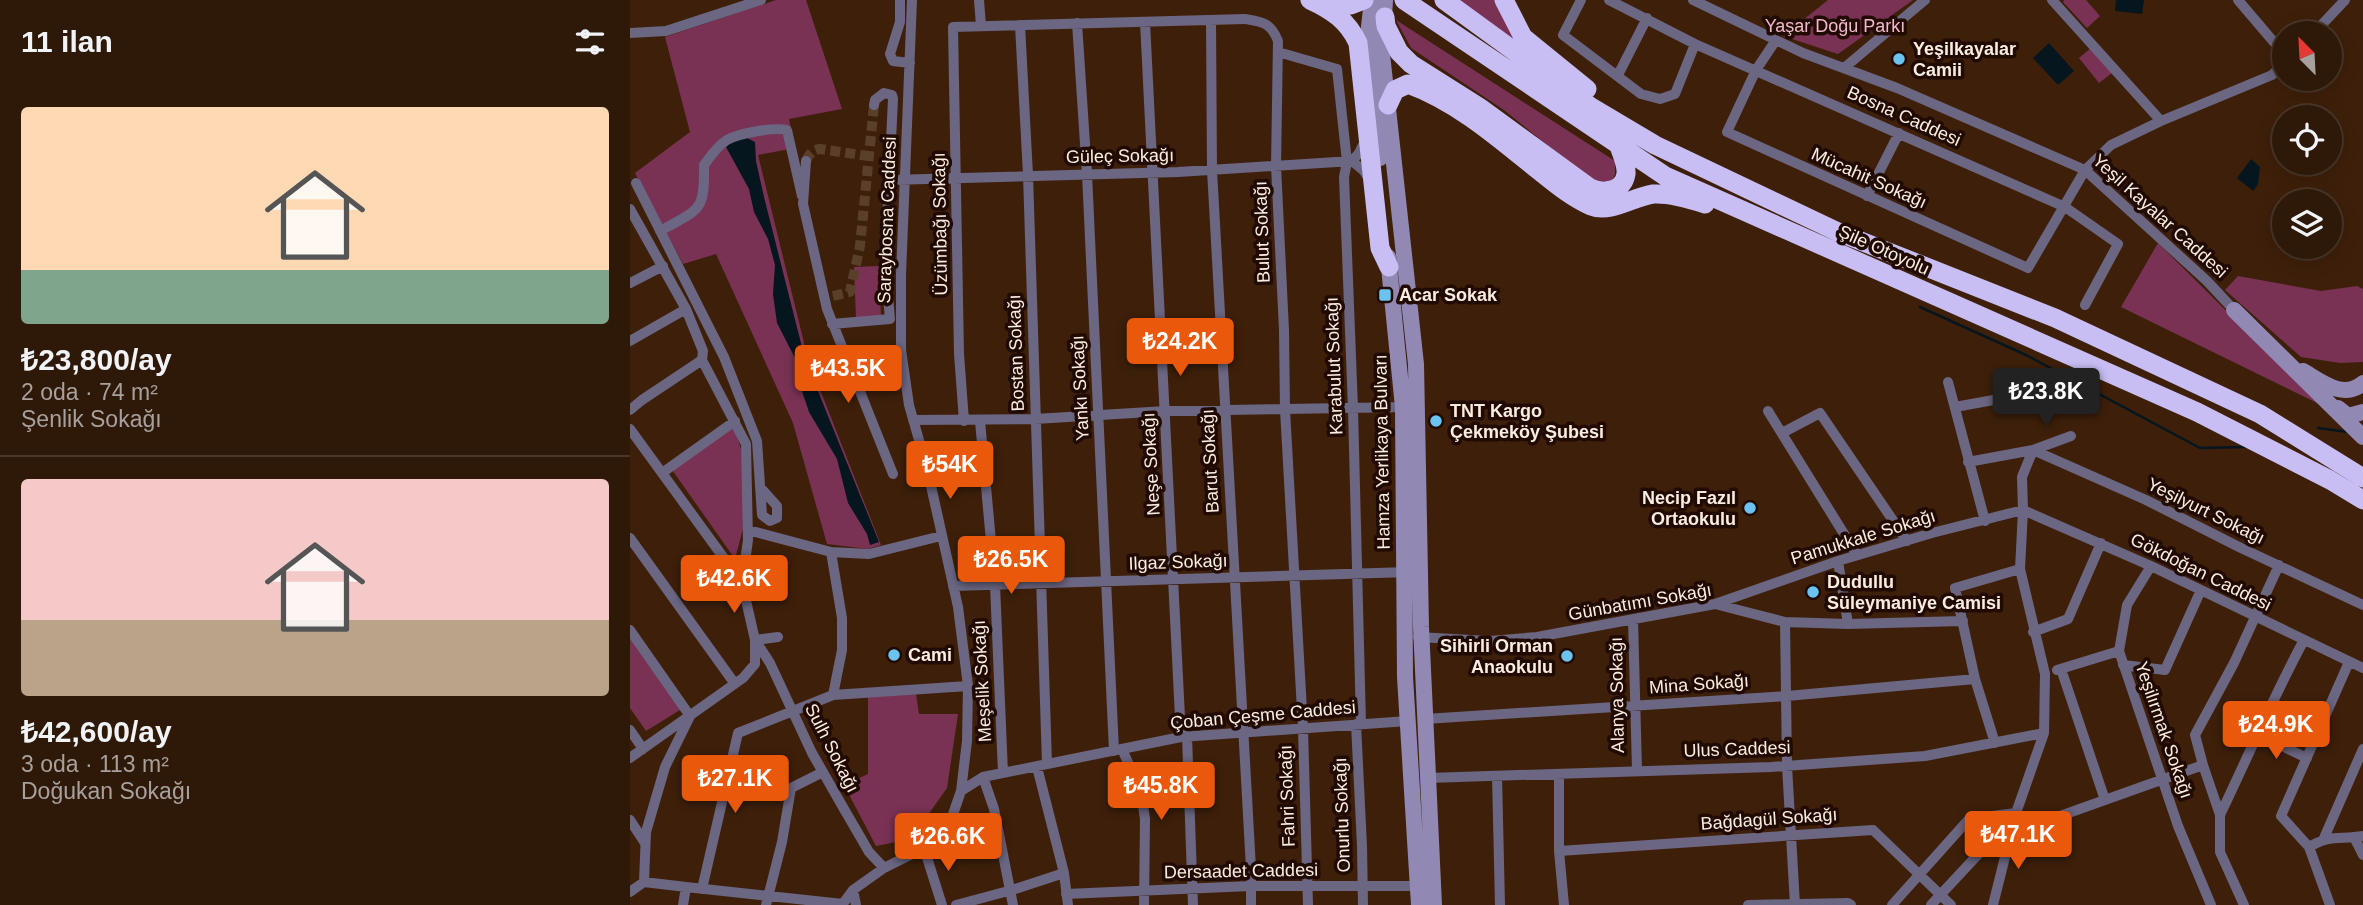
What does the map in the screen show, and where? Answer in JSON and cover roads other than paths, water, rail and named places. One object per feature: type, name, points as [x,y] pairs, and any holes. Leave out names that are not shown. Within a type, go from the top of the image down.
[{"type":"highway","points":[[1310,0],[1328,8],[1345,22],[1358,44],[1380,248],[1389,267]]},
{"type":"highway","points":[[1336,0],[1351,5],[1364,0]]},
{"type":"highway","name":"Şile Otoyolu","points":[[1444,0],[1591,107],[1655,145],[1838,232],[2055,318],[2260,414],[2363,478]]},
{"type":"highway","points":[[1504,0],[1523,37],[1655,145]]},
{"type":"highway","name":"Şile Otoyolu","points":[[1406,1],[1665,176],[2197,412],[2330,480],[2363,500]]},
{"type":"highway","points":[[1385,9],[1386,26],[1399,52],[1411,64],[1479,107],[1590,188],[1599,192],[1611,191],[1621,185],[1626,174],[1619,146]]},
{"type":"highway","points":[[1388,105],[1395,90],[1408,84],[1432,93],[1483,126],[1579,200],[1594,207],[1613,206],[1655,194],[1691,199],[1783,229]]},
{"type":"main road","name":"Hamza Yerlikaya Bulvarı","points":[[1372,0],[1369,27],[1389,267],[1410,407],[1420,571],[1428,778],[1425,886],[1419,905]]},
{"type":"main road","name":"Hamza Yerlikaya Bulvarı","points":[[1385,9],[1382,54],[1416,363],[1410,407],[1404,572],[1408,721],[1425,886],[1434,905]]},
{"type":"main road","name":"Yeşil Kayalar Caddesi","points":[[2234,310],[2276,354],[2318,387]]},
{"type":"main road","points":[[2318,387],[2351,391],[2363,383]]},
{"type":"main road","points":[[2318,387],[2361,420]]},
{"type":"street","points":[[630,33],[666,31],[761,0]]},
{"type":"street","points":[[900,0],[900,22],[890,54],[893,61],[910,64]]},
{"type":"street","name":"Saraybosna Caddesi","points":[[843,904],[853,890],[884,868],[930,845],[951,820],[961,791],[967,741],[968,686],[958,607],[928,468],[914,420],[901,350],[901,275],[912,0]]},
{"type":"street","points":[[979,0],[981,26]]},
{"type":"street","points":[[1581,0],[1563,35],[1641,94],[1660,99],[1675,94],[1695,44]]},
{"type":"street","name":"Bosna Caddesi","points":[[1609,0],[1695,44],[2065,207],[2118,244],[2085,305]]},
{"type":"street","name":"Yeşil Kayalar Caddesi","points":[[1693,0],[1803,53],[1897,88],[2085,170],[2207,281],[2234,310]]},
{"type":"street","points":[[1844,68],[1925,0]]},
{"type":"street","points":[[2052,0],[2161,121]]},
{"type":"street","points":[[2238,0],[2272,40]]},
{"type":"street","points":[[2325,21],[2345,0]]},
{"type":"street","points":[[1618,75],[1647,18]]},
{"type":"street","name":"Bulut Sokağı","points":[[953,27],[1245,19],[1261,22],[1273,29],[1278,41],[1276,166],[1285,410],[1303,728]]},
{"type":"street","name":"Barut Sokağı","points":[[1210,20],[1212,170],[1251,905]]},
{"type":"street","name":"Neşe Sokağı","points":[[1145,22],[1173,579],[1193,905]]},
{"type":"street","name":"Yankı Sokağı","points":[[1077,23],[1099,415],[1104,582],[1118,750]]},
{"type":"street","name":"Bostan Sokağı","points":[[1020,25],[1028,175],[1041,584],[1042,765],[1065,873],[1067,900]]},
{"type":"street","name":"Üzümbağı Sokağı","points":[[953,27],[959,354],[964,421]]},
{"type":"street","name":"Mücahit Sokağı","points":[[1776,40],[1756,70],[1727,132],[2028,268],[2065,207]]},
{"type":"street","name":"Karabulut Sokağı","points":[[1278,52],[1337,69],[1349,161],[1344,177],[1353,408],[1358,724]]},
{"type":"street","points":[[2065,207],[2085,170],[2111,145],[2272,75]]},
{"type":"street","points":[[831,324],[890,319],[885,264],[892,95],[880,95],[874,105]]},
{"type":"street","points":[[660,231],[695,212],[700,206],[704,195],[704,165],[726,141],[778,128],[787,130],[803,204],[829,297],[831,324],[893,474]]},
{"type":"street","points":[[1368,131],[1364,144],[1349,161],[1364,171],[1374,192]]},
{"type":"street","points":[[1867,196],[1899,133]]},
{"type":"street","points":[[803,204],[806,161]]},
{"type":"street","name":"Güleç Sokağı","points":[[890,180],[1153,173],[1349,161]]},
{"type":"street","points":[[636,183],[724,357],[757,441],[760,487]]},
{"type":"street","points":[[630,758],[744,678],[755,664],[755,640],[742,583],[748,530],[746,444],[702,360],[704,351],[686,309],[632,216]]},
{"type":"street","points":[[630,283],[663,266]]},
{"type":"street","points":[[630,341],[686,309]]},
{"type":"street","points":[[630,410],[702,360]]},
{"type":"street","points":[[1948,382],[1985,521]]},
{"type":"street","points":[[858,387],[873,408],[893,455]]},
{"type":"street","points":[[1955,407],[2010,397]]},
{"type":"street","points":[[914,420],[980,421],[1166,411],[1410,407]]},
{"type":"street","points":[[1769,411],[1857,555]]},
{"type":"street","points":[[1782,433],[1820,413],[1907,541]]},
{"type":"street","points":[[662,473],[735,421]]},
{"type":"street","name":"Meşelik Sokağı","points":[[980,421],[995,585],[1003,773]]},
{"type":"street","points":[[630,429],[742,583]]},
{"type":"street","points":[[1968,462],[2033,450],[2071,436]]},
{"type":"street","points":[[1993,905],[2016,813],[2044,733],[2045,674],[2020,569],[2022,477],[2033,450]]},
{"type":"street","name":"Yeşilyurt Sokağı","points":[[2033,450],[2146,500],[2363,605]]},
{"type":"street","name":"Pamukkale Sokağı","points":[[1715,604],[1857,555],[2023,510]]},
{"type":"street","name":"Gökdoğan Caddesi","points":[[2023,510],[2151,566],[2363,668]]},
{"type":"street","points":[[748,530],[831,552],[869,554],[941,536]]},
{"type":"street","points":[[630,538],[735,684]]},
{"type":"street","points":[[2033,632],[2068,619],[2101,543]]},
{"type":"street","points":[[831,552],[842,618],[842,650],[833,695]]},
{"type":"street","points":[[1838,561],[1848,624]]},
{"type":"street","points":[[2244,905],[2220,852],[2220,815],[2195,735],[2234,663],[2279,565]]},
{"type":"street","name":"Yeşilırmak Sokağı","points":[[2151,566],[2127,605],[2119,651],[2178,827],[2211,905]]},
{"type":"street","points":[[1995,743],[1975,679],[1955,588],[2020,569]]},
{"type":"street","name":"Ilgaz Sokağı","points":[[953,586],[1420,571]]},
{"type":"street","points":[[2123,665],[2165,670],[2202,590]]},
{"type":"street","name":"Günbatımı Sokağı","points":[[1405,638],[1489,641],[1537,637],[1715,604],[1785,622],[1848,624],[1963,621]]},
{"type":"street","name":"Alanya Sokağı","points":[[1633,620],[1637,770]]},
{"type":"street","points":[[1785,622],[1787,766],[1795,904]]},
{"type":"street","points":[[630,630],[690,716]]},
{"type":"street","points":[[755,640],[778,637]]},
{"type":"street","name":"Sulh Sokağı","points":[[755,640],[770,663],[823,772],[869,852],[884,868]]},
{"type":"street","points":[[2220,815],[2259,735],[2280,683],[2304,640]]},
{"type":"street","points":[[2045,674],[2119,651]]},
{"type":"street","points":[[2330,905],[2309,847],[2281,816],[2349,662]]},
{"type":"street","points":[[2062,669],[2105,800]]},
{"type":"street","name":"Mina Sokağı","points":[[1425,719],[1787,696],[1975,679]]},
{"type":"street","points":[[702,889],[738,733],[833,695],[968,686]]},
{"type":"street","points":[[644,882],[646,832],[665,767],[690,716]]},
{"type":"street","name":"Çoban Çeşme Caddesi","points":[[961,791],[983,777],[1184,737],[1408,721]]},
{"type":"street","name":"Onurlu Sokağı","points":[[1358,724],[1363,905]]},
{"type":"street","name":"Fahri Sokağı","points":[[1303,728],[1308,905]]},
{"type":"street","points":[[630,730],[643,749]]},
{"type":"street","name":"Ulus Caddesi","points":[[1428,778],[1787,766],[1925,756],[2044,733]]},
{"type":"street","points":[[2259,735],[2307,758]]},
{"type":"street","points":[[2324,838],[2363,749]]},
{"type":"street","points":[[1118,750],[1141,792],[1145,819],[1144,905]]},
{"type":"street","points":[[1931,905],[1998,833],[2105,800],[2203,765]]},
{"type":"street","points":[[767,900],[782,842],[791,788],[823,772]]},
{"type":"street","points":[[1559,775],[1559,851],[1564,905]]},
{"type":"street","points":[[1497,776],[1500,905]]},
{"type":"street","points":[[983,777],[994,809],[1013,905]]},
{"type":"street","points":[[1892,905],[1969,819],[2016,813]]},
{"type":"street","points":[[630,820],[646,844]]},
{"type":"street","name":"Bağdagül Sokağı","points":[[1559,851],[1873,830],[1951,905]]},
{"type":"street","points":[[2309,847],[2324,838],[2359,837],[2363,855]]},
{"type":"street","points":[[924,848],[942,905]]},
{"type":"street","points":[[957,905],[1065,873]]},
{"type":"street","points":[[630,892],[644,882],[767,900],[843,904]]},
{"type":"street","name":"Dersaadet Caddesi","points":[[1067,900],[1113,892],[1193,888],[1425,886]]},
{"type":"street","points":[[683,905],[686,887]]},
{"type":"street","points":[[853,890],[856,905]]},
{"type":"street","points":[[1113,892],[1115,905]]},
{"type":"street","points":[[1748,905],[1848,902],[1851,905]]},
{"type":"water","points":[[2116,0],[2144,0],[2142,14],[2115,11]]},
{"type":"water","points":[[2049,43],[2074,71],[2058,85],[2033,58]]},
{"type":"water","points":[[747,138],[755,142],[764,197],[805,359],[879,542],[870,545],[867,534],[848,503],[837,459],[809,412],[798,379],[795,358],[777,323],[773,294],[775,265],[768,239],[754,212],[749,189],[726,147],[731,141]]},
{"type":"water","points":[[2251,159],[2260,167],[2258,184],[2253,191],[2237,178]]},
{"type":"waterway","points":[[1920,307],[2026,355],[2200,448],[2246,447]]},
{"type":"waterway","points":[[2318,428],[2348,432]]},
{"type":"tunnel","points":[[833,296],[850,292],[860,246],[874,105]]},
{"type":"tunnel","points":[[806,161],[811,153],[820,149],[868,156]]},
{"type":"place","name":"Yeşilkayalar Camii","points":[[1899,59]]},
{"type":"place","name":"Acar Sokak","points":[[1385,295]]},
{"type":"place","name":"TNT Kargo Çekmeköy Şubesi","points":[[1436,421]]},
{"type":"place","name":"Necip Fazıl Ortaokulu","points":[[1750,508]]},
{"type":"place","name":"Dudullu Süleymaniye Camisi","points":[[1813,592]]},
{"type":"place","name":"Cami","points":[[894,655]]},
{"type":"place","name":"Sihirli Orman Anaokulu","points":[[1567,656]]},
{"type":"park label","name":"Yaşar Doğu Parkı","points":[[1835,26]]}]
